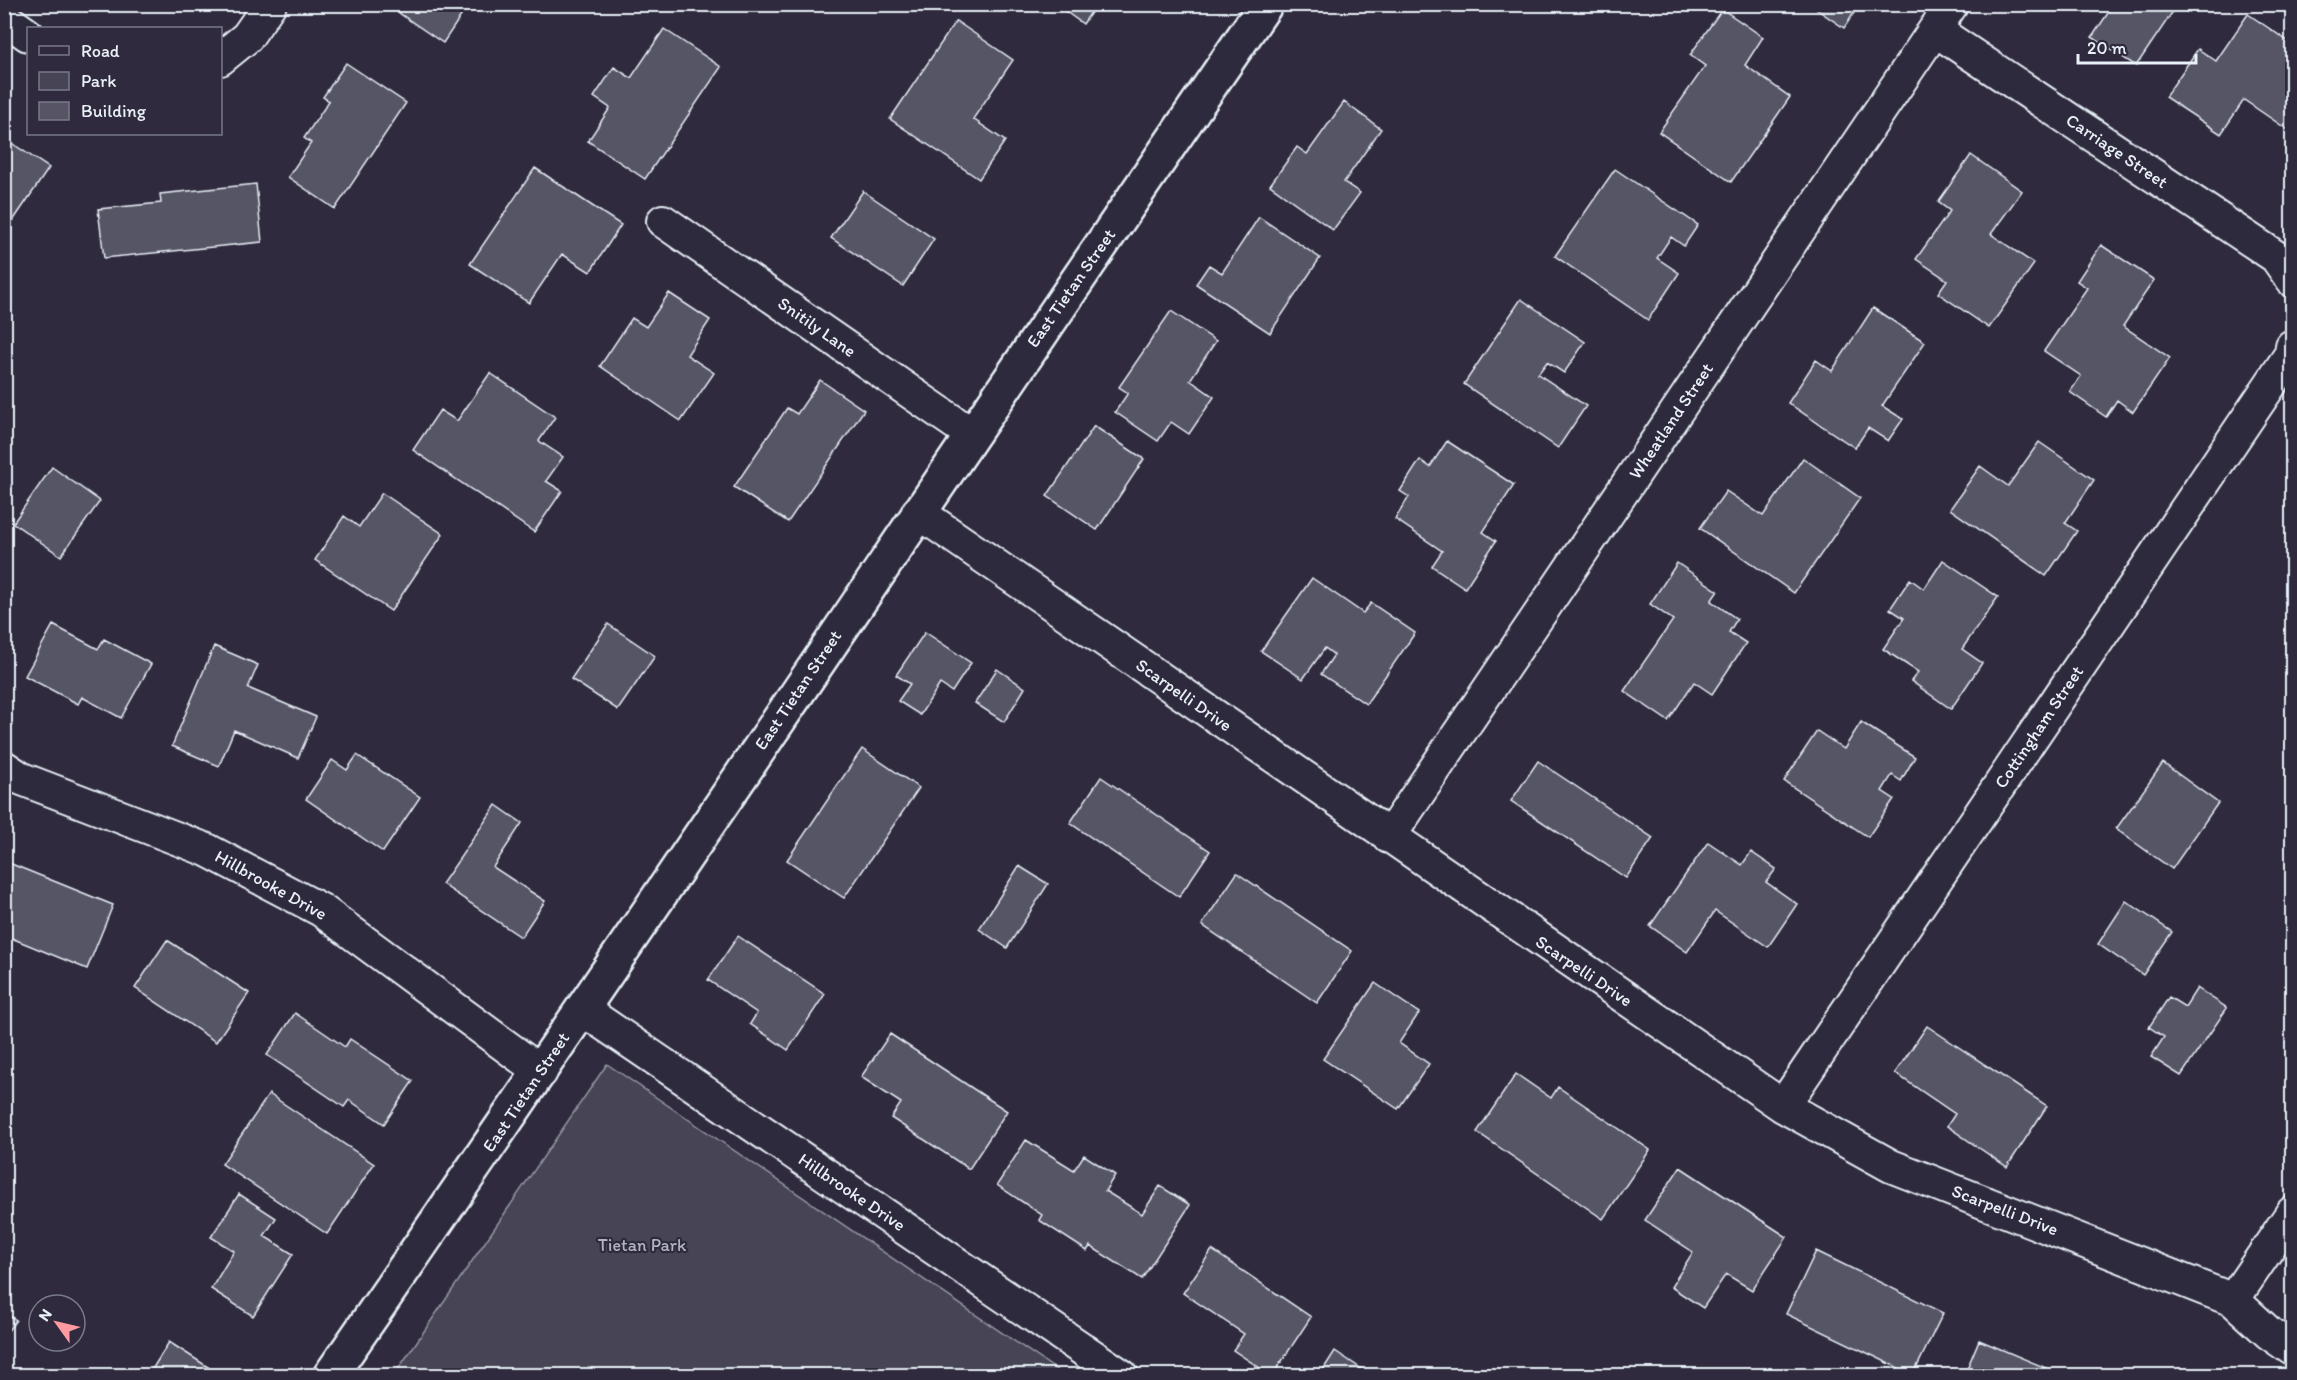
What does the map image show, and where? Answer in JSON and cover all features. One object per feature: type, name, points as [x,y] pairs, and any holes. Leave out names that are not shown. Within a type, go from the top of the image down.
[{"type":"main road","name":"East Tietan Street","points":[[330,1376],[541,1072],[970,434],[1266,4]]},
{"type":"street","points":[[222,57],[248,37],[270,4]]},
{"type":"street","name":"Carriage Street","points":[[1944,17],[2276,257],[2292,280]]},
{"type":"street","name":"Wheatland Street","points":[[1389,837],[1944,17]]},
{"type":"street","points":[[4,18],[27,34]]},
{"type":"street","name":"Snitily Lane","points":[[663,221],[970,434]]},
{"type":"street","name":"Cottingham Street","points":[[1783,1106],[2291,354],[2292,346]]},
{"type":"street","name":"Scarpelli Drive","points":[[918,512],[1783,1106],[1891,1166],[2233,1300],[2269,1333],[2292,1349]]},
{"type":"street","name":"Hillbrooke Drive","points":[[4,767],[22,779],[207,850],[321,910],[541,1072]]},
{"type":"street","name":"Hillbrooke Drive","points":[[582,1009],[1122,1376]]},
{"type":"street","points":[[2233,1300],[2292,1213]]},
{"type":"green space","name":"Tietan Park","points":[[607,1064],[1064,1375],[394,1375]]},
{"type":"building","points":[[405,4],[469,4],[443,43],[399,13]]},
{"type":"building","points":[[1055,4],[1097,4],[1083,24]]},
{"type":"building","points":[[1809,4],[1860,4],[1844,28]]},
{"type":"building","points":[[2114,4],[2178,4],[2136,66],[2092,37]]},
{"type":"building","points":[[1722,9],[1763,37],[1745,65],[1790,97],[1731,182],[1659,132],[1705,66],[1690,55]]},
{"type":"building","points":[[2248,14],[2292,44],[2292,123],[2288,130],[2244,100],[2221,134],[2165,97],[2198,49],[2216,61]]},
{"type":"building","points":[[956,21],[1013,60],[973,119],[1005,141],[979,179],[890,119]]},
{"type":"building","points":[[664,29],[721,67],[645,179],[588,141],[610,108],[594,97],[614,67],[631,78]]},
{"type":"building","points":[[346,63],[406,103],[335,209],[288,177],[311,143],[304,138],[329,101],[323,97]]},
{"type":"building","points":[[1344,102],[1381,129],[1344,182],[1360,193],[1333,230],[1270,185],[1297,147],[1307,154]]},
{"type":"building","points":[[4,138],[49,168],[4,234]]},
{"type":"building","points":[[1971,155],[2022,191],[1991,234],[2034,264],[1989,328],[1938,293],[1947,280],[1916,259],[1950,211],[1938,202]]},
{"type":"building","points":[[535,168],[621,225],[590,272],[562,254],[529,303],[470,264]]},
{"type":"building","points":[[1615,169],[1698,225],[1684,246],[1671,237],[1657,258],[1679,273],[1648,320],[1555,256]]},
{"type":"building","points":[[256,184],[262,242],[104,258],[98,209],[161,203],[160,194]]},
{"type":"building","points":[[863,191],[934,239],[903,286],[831,238]]},
{"type":"building","points":[[1259,217],[1320,258],[1270,333],[1196,284],[1209,265],[1222,273]]},
{"type":"building","points":[[2101,245],[2154,280],[2123,326],[2170,358],[2133,412],[2117,400],[2106,417],[2070,392],[2081,376],[2044,351],[2087,288],[2077,281]]},
{"type":"building","points":[[669,293],[710,320],[687,355],[714,373],[681,421],[600,366],[632,318],[646,327]]},
{"type":"building","points":[[1521,299],[1585,342],[1564,373],[1547,362],[1538,374],[1586,406],[1558,448],[1464,384]]},
{"type":"building","points":[[1873,308],[1925,342],[1882,406],[1903,419],[1888,441],[1868,428],[1855,448],[1788,403],[1816,360],[1832,371]]},
{"type":"building","points":[[1171,311],[1216,341],[1190,380],[1214,397],[1189,434],[1171,422],[1158,441],[1115,412],[1128,393],[1119,387]]},
{"type":"building","points":[[490,373],[555,417],[539,441],[563,457],[546,481],[562,491],[534,532],[413,450],[440,410],[457,421]]},
{"type":"building","points":[[820,380],[864,410],[788,522],[734,487],[787,408],[797,414]]},
{"type":"building","points":[[1094,426],[1144,459],[1097,530],[1047,496]]},
{"type":"building","points":[[1447,441],[1514,485],[1483,532],[1496,541],[1465,588],[1432,566],[1442,551],[1395,519],[1409,497],[1400,491],[1420,460],[1430,467]]},
{"type":"building","points":[[2039,442],[2094,480],[2065,523],[2077,531],[2046,576],[1950,509],[1980,466],[2008,486]]},
{"type":"building","points":[[1803,458],[1860,498],[1794,593],[1700,528],[1726,491],[1763,516]]},
{"type":"building","points":[[52,467],[100,501],[61,556],[13,523]]},
{"type":"building","points":[[382,493],[443,534],[391,611],[315,560],[344,516],[359,527]]},
{"type":"building","points":[[1943,560],[1998,597],[1962,649],[1982,663],[1951,709],[1911,681],[1918,672],[1883,649],[1904,618],[1890,609],[1910,579],[1924,589]]},
{"type":"building","points":[[1677,563],[1718,591],[1711,601],[1737,619],[1729,632],[1746,643],[1712,694],[1694,682],[1668,721],[1624,691],[1673,620],[1650,604]]},
{"type":"building","points":[[1312,578],[1363,613],[1371,603],[1415,633],[1366,704],[1321,674],[1334,655],[1325,648],[1303,679],[1261,651]]},
{"type":"building","points":[[608,624],[655,656],[618,710],[571,679]]},
{"type":"building","points":[[53,625],[98,649],[104,639],[151,664],[121,718],[82,697],[78,704],[25,676]]},
{"type":"building","points":[[925,632],[971,663],[952,692],[940,684],[920,715],[898,701],[910,684],[896,675]]},
{"type":"building","points":[[214,646],[258,665],[248,688],[316,717],[298,758],[234,730],[219,766],[172,746]]},
{"type":"building","points":[[997,669],[1025,688],[1004,722],[975,703]]},
{"type":"building","points":[[1861,722],[1915,757],[1901,781],[1892,775],[1882,791],[1894,799],[1868,837],[1784,781],[1817,731],[1844,749]]},
{"type":"building","points":[[862,749],[919,788],[844,898],[787,860]]},
{"type":"building","points":[[357,755],[420,797],[383,852],[306,799],[332,760],[347,770]]},
{"type":"building","points":[[1538,761],[1653,838],[1626,878],[1511,801]]},
{"type":"building","points":[[2163,763],[2218,803],[2172,869],[2116,829]]},
{"type":"building","points":[[1101,777],[1210,851],[1179,897],[1070,823]]},
{"type":"building","points":[[496,805],[522,823],[493,867],[545,901],[521,937],[442,884]]},
{"type":"building","points":[[1708,842],[1742,865],[1751,852],[1776,869],[1766,882],[1797,904],[1768,947],[1715,911],[1687,952],[1650,926]]},
{"type":"building","points":[[4,861],[113,905],[87,969],[4,935]]},
{"type":"building","points":[[1019,866],[1048,884],[1007,948],[979,929]]},
{"type":"building","points":[[1237,873],[1352,951],[1317,1003],[1202,925]]},
{"type":"building","points":[[2126,901],[2172,932],[2143,975],[2098,944]]},
{"type":"building","points":[[738,936],[825,994],[788,1050],[750,1024],[757,1013],[708,980]]},
{"type":"building","points":[[167,940],[249,993],[216,1042],[135,988]]},
{"type":"building","points":[[1375,983],[1419,1013],[1399,1043],[1429,1064],[1398,1109],[1323,1059]]},
{"type":"building","points":[[2197,988],[2227,1008],[2181,1076],[2151,1057],[2164,1037],[2149,1027],[2169,997],[2185,1007]]},
{"type":"building","points":[[295,1013],[345,1047],[350,1039],[413,1081],[384,1124],[349,1100],[344,1107],[267,1055]]},
{"type":"building","points":[[1927,1026],[2047,1106],[2007,1167],[1947,1126],[1955,1114],[1895,1073]]},
{"type":"building","points":[[890,1034],[1007,1111],[969,1169],[891,1118],[901,1103],[861,1077]]},
{"type":"building","points":[[1516,1074],[1551,1098],[1558,1087],[1650,1150],[1603,1219],[1477,1132]]},
{"type":"building","points":[[269,1094],[374,1164],[327,1234],[222,1164]]},
{"type":"building","points":[[1026,1140],[1074,1170],[1084,1155],[1115,1175],[1105,1191],[1142,1214],[1160,1186],[1190,1205],[1142,1279],[1090,1246],[1087,1251],[1039,1220],[1042,1215],[997,1185]]},
{"type":"building","points":[[1680,1167],[1787,1237],[1752,1290],[1726,1274],[1703,1308],[1671,1287],[1693,1252],[1645,1220]]},
{"type":"building","points":[[239,1194],[276,1218],[264,1236],[293,1254],[253,1316],[211,1289],[234,1251],[211,1237]]},
{"type":"building","points":[[1212,1250],[1311,1317],[1272,1376],[1233,1350],[1244,1334],[1183,1293]]},
{"type":"building","points":[[1816,1251],[1943,1313],[1913,1375],[1786,1314]]},
{"type":"building","points":[[4,1312],[16,1320],[4,1336]]},
{"type":"building","points":[[1979,1340],[2065,1376],[1964,1376]]},
{"type":"building","points":[[169,1342],[222,1376],[148,1376]]},
{"type":"building","points":[[1335,1351],[1372,1376],[1319,1376]]}]
